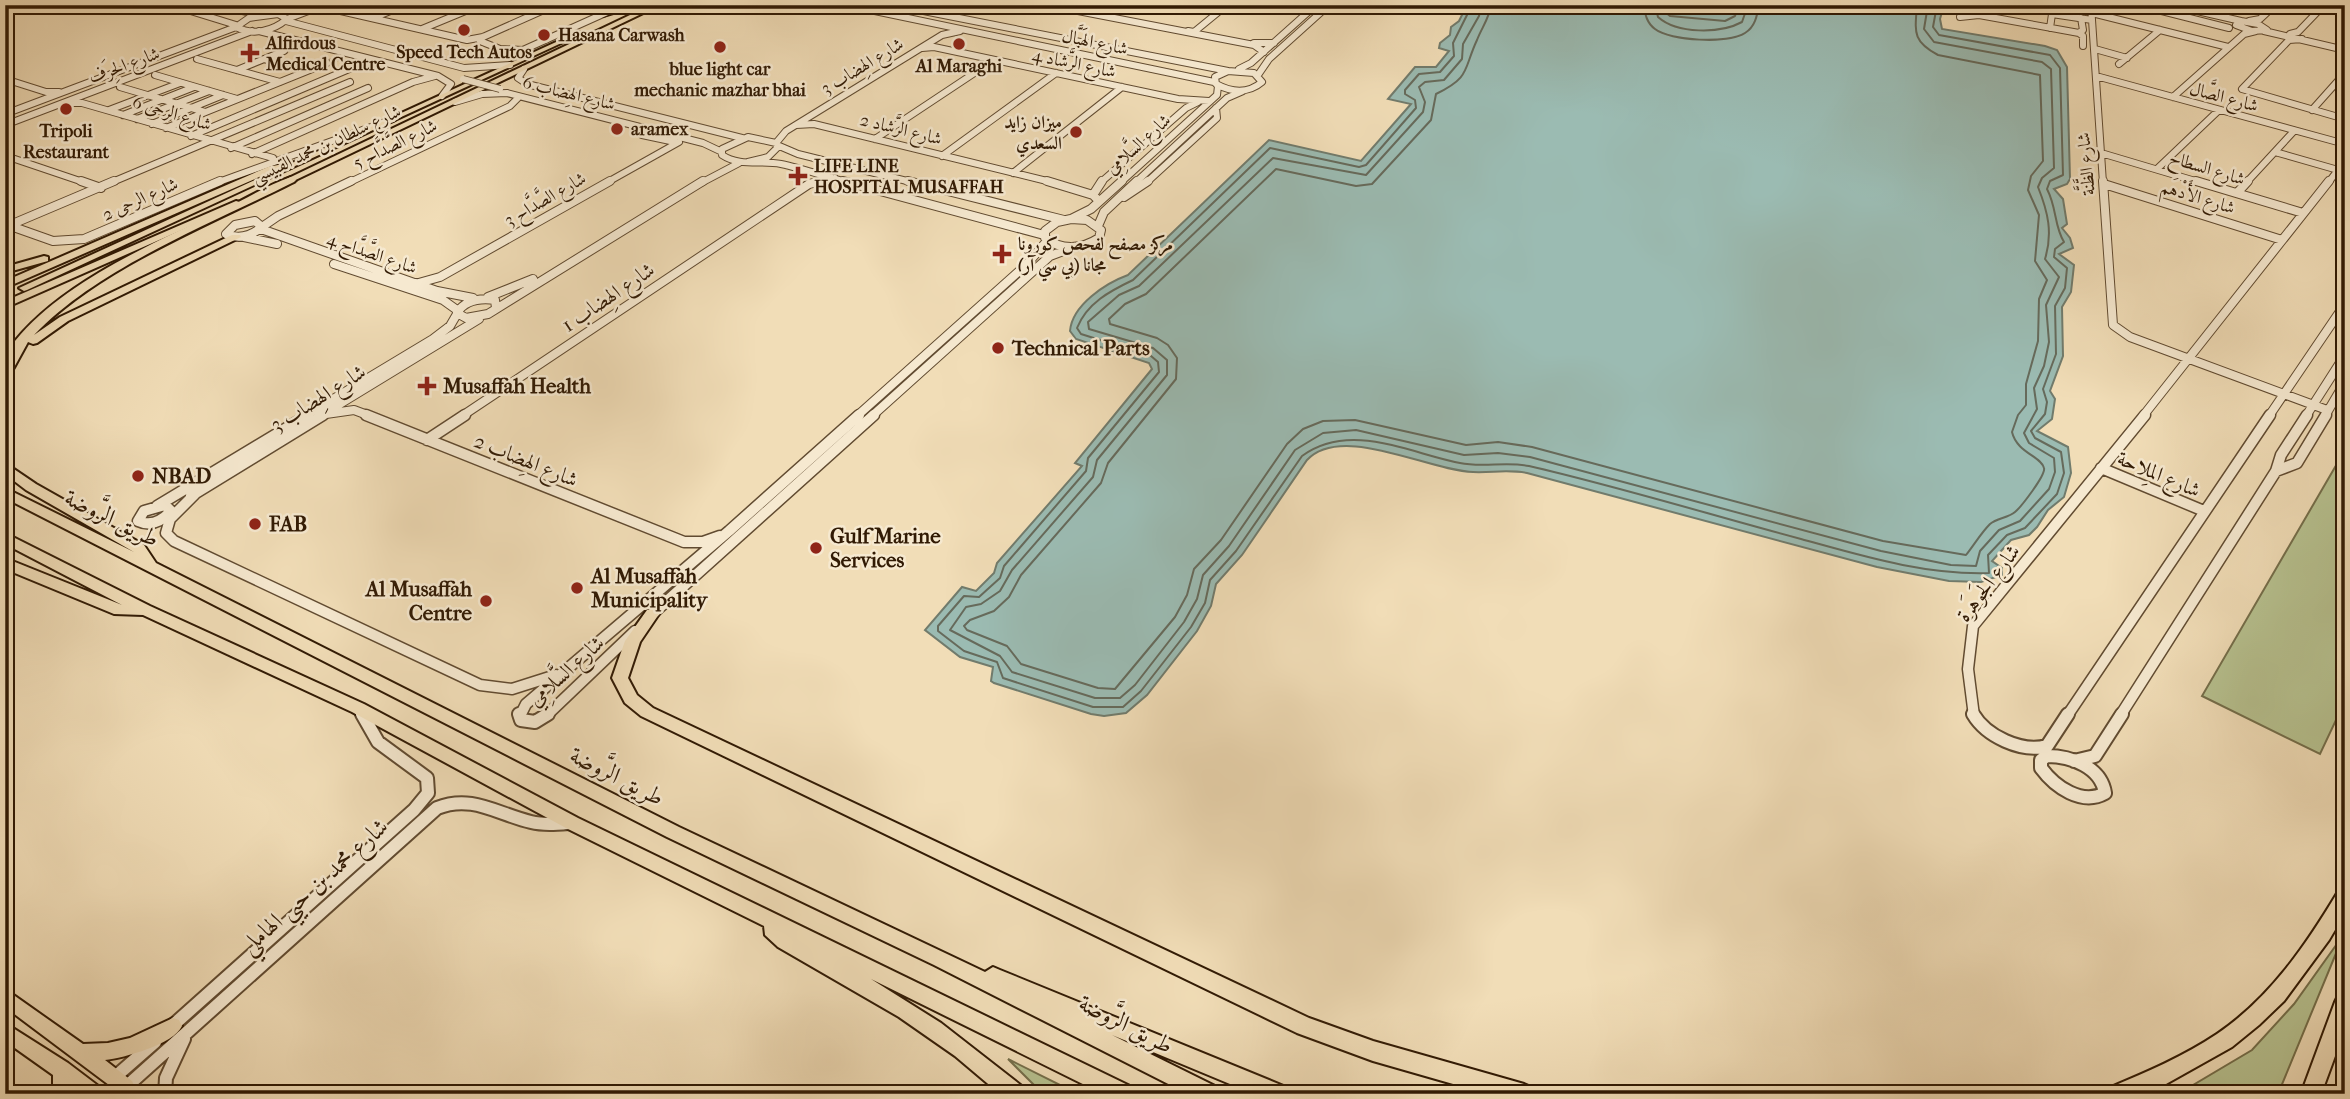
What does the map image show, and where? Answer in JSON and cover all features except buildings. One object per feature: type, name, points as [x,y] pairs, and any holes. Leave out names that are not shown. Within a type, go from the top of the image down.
[{"type":"highway","points":[[5,285],[286,162]]},
{"type":"highway","points":[[8,369],[18,346],[31,331],[82,291],[290,180]]},
{"type":"highway","points":[[8,369],[34,340],[64,318],[212,246],[240,237]]},
{"type":"highway","points":[[5,270],[112,238]]},
{"type":"highway","points":[[5,467],[31,487],[139,548],[149,564]]},
{"type":"highway","name":"طريق الرَّوضة","points":[[5,492],[673,832],[941,959],[1210,1094]]},
{"type":"highway","points":[[5,538],[145,610],[358,708],[572,823],[761,918],[1125,1094]]},
{"type":"highway","points":[[5,563],[119,610],[145,610]]},
{"type":"highway","points":[[652,614],[633,641],[620,678],[631,699],[647,712],[1304,1026],[1373,1051],[1524,1094]]},
{"type":"highway","points":[[2118,1094],[2167,1074],[2235,1034],[2259,1015],[2307,960],[2345,896]]},
{"type":"highway","points":[[761,918],[785,941],[909,1011],[975,1056],[1016,1094]]},
{"type":"highway","points":[[941,959],[1028,988],[1279,1094]]},
{"type":"highway","points":[[2311,1094],[2345,1002]]},
{"type":"main road","points":[[603,15],[639,5]]},
{"type":"main road","name":"شارع سلطان بن محمد القبيسي","points":[[5,305],[290,180],[524,69],[639,5]]},
{"type":"main road","points":[[610,27],[652,5]]},
{"type":"main road","name":"شارع سلطان بن محمد القبيسي","points":[[5,297],[286,162],[393,119],[510,65],[610,27],[657,5]]},
{"type":"main road","points":[[564,45],[585,23]]},
{"type":"main road","points":[[564,45],[593,42]]},
{"type":"main road","points":[[5,997],[83,1052],[124,1088]]},
{"type":"main road","points":[[83,1052],[103,1054],[126,1050],[181,1028]]},
{"type":"main road","points":[[5,1031],[96,1094]]},
{"type":"main road","points":[[62,1069],[62,1094]]},
{"type":"main road","name":"شارع محمد بن حيي الهاملي","points":[[96,1094],[124,1088]]},
{"type":"street","points":[[171,5],[228,20],[236,26],[438,76],[451,84],[442,96]]},
{"type":"street","points":[[216,5],[263,15],[298,5]]},
{"type":"street","points":[[286,20],[323,5]]},
{"type":"street","points":[[373,18],[405,5]]},
{"type":"street","points":[[422,30],[480,5]]},
{"type":"street","points":[[314,9],[334,7],[463,40],[483,37],[555,5]]},
{"type":"street","points":[[483,37],[480,42],[484,44],[520,51],[623,5]]},
{"type":"street","name":"شارع الهَيَّال","points":[[846,5],[1243,91]]},
{"type":"street","name":"شارع الهَيَّال","points":[[893,5],[1258,75]]},
{"type":"street","points":[[1047,5],[1254,43],[1274,43]]},
{"type":"street","points":[[1057,5],[1254,45],[1264,52]]},
{"type":"street","points":[[1192,32],[1226,5]]},
{"type":"street","points":[[1216,84],[1218,75],[1248,65],[1316,5]]},
{"type":"street","points":[[1243,91],[1261,84],[1262,80],[1258,75],[1269,59],[1329,5]]},
{"type":"street","points":[[2138,5],[2265,28],[2289,37],[2345,49]]},
{"type":"street","points":[[2160,5],[2188,15]]},
{"type":"street","points":[[2171,5],[2238,24],[2260,19],[2274,5]]},
{"type":"street","points":[[2345,10],[2324,5],[2298,32],[2289,37],[2242,89],[2345,119]]},
{"type":"street","points":[[2050,28],[2051,14],[2081,18],[2092,13],[2228,47]]},
{"type":"street","name":"شارع الظَّنَّة","points":[[2092,13],[2113,320],[2116,330],[2327,410]]},
{"type":"street","points":[[271,14],[283,15],[286,20],[470,69],[510,65]]},
{"type":"street","name":"شارع الحِرَف","points":[[5,114],[263,15]]},
{"type":"street","points":[[1960,17],[1981,15],[2094,35]]},
{"type":"street","points":[[2081,18],[2083,46]]},
{"type":"street","points":[[2260,19],[2265,28]]},
{"type":"street","name":"شارع الحِرَف","points":[[5,125],[286,20]]},
{"type":"street","name":"شارع الهِضاب 3","points":[[745,162],[768,157],[796,125],[933,41],[939,30],[931,23]]},
{"type":"street","points":[[2238,24],[2244,32]]},
{"type":"street","points":[[2173,97],[2244,32],[2265,28]]},
{"type":"street","points":[[1023,32],[1038,30]]},
{"type":"street","points":[[2119,64],[2160,30]]},
{"type":"street","name":"شارع الهِضاب 3","points":[[723,155],[729,144],[777,130],[933,41],[950,33],[972,31]]},
{"type":"street","points":[[2298,32],[2306,39]]},
{"type":"street","points":[[82,103],[91,92],[120,87],[155,75],[227,47],[230,40]]},
{"type":"street","name":"شارع الرَّشاد 4","points":[[933,41],[994,60],[1178,99],[1209,101]]},
{"type":"street","points":[[2095,49],[2127,58]]},
{"type":"street","points":[[237,70],[284,51]]},
{"type":"street","points":[[197,59],[280,82]]},
{"type":"street","points":[[264,59],[307,71]]},
{"type":"street","points":[[875,139],[994,60]]},
{"type":"street","points":[[166,128],[327,63]]},
{"type":"street","points":[[422,71],[442,70],[446,66],[443,63]]},
{"type":"street","points":[[191,136],[361,64]]},
{"type":"street","name":"شارع الهِضاب 6","points":[[524,69],[519,74],[520,80],[544,89],[777,144]]},
{"type":"street","points":[[942,156],[1056,73]]},
{"type":"street","points":[[155,75],[238,99]]},
{"type":"street","points":[[2312,110],[2344,75]]},
{"type":"street","points":[[240,173],[260,161],[252,154],[421,78],[438,76]]},
{"type":"street","name":"شارع الصَّال","points":[[2096,76],[2345,144]]},
{"type":"street","points":[[331,77],[387,93]]},
{"type":"street","points":[[463,79],[500,89]]},
{"type":"street","points":[[7,81],[46,92],[68,91]]},
{"type":"street","points":[[108,111],[180,82]]},
{"type":"street","points":[[8,225],[350,82]]},
{"type":"street","name":"شارع السَّلامِي","points":[[1216,84],[1217,95],[1096,198],[1068,219],[1051,224],[1046,238],[1026,265],[691,565],[526,704],[520,713],[521,720],[535,722],[546,716],[652,614],[1051,257],[1099,238],[1098,226],[1104,212],[1117,200],[1135,192],[1217,118],[1216,108],[1243,91]]},
{"type":"street","points":[[123,115],[195,86]]},
{"type":"street","points":[[120,87],[205,112]]},
{"type":"street","points":[[1013,173],[1122,87]]},
{"type":"street","points":[[232,148],[368,88]]},
{"type":"street","points":[[544,89],[526,92],[521,100],[665,145]]},
{"type":"street","points":[[137,119],[209,91]]},
{"type":"street","points":[[43,101],[46,92]]},
{"type":"street","name":"شارع الهِضاب 6","points":[[448,104],[486,93],[693,141],[745,162]]},
{"type":"street","points":[[152,124],[223,95]]},
{"type":"street","points":[[1178,99],[1186,103],[1186,108]]},
{"type":"street","name":"شارع الصَّدَّاح 5","points":[[240,237],[521,100]]},
{"type":"street","points":[[1072,187],[1098,185],[1186,108],[1199,102]]},
{"type":"street","name":"شارع الرحى 6","points":[[58,104],[82,103],[286,162]]},
{"type":"street","points":[[268,103],[327,120]]},
{"type":"street","points":[[2157,169],[2219,110]]},
{"type":"street","points":[[808,118],[814,124]]},
{"type":"street","name":"شارع الرَّشاد 2","points":[[796,125],[814,124],[1072,187],[1096,198]]},
{"type":"street","points":[[2237,193],[2294,131]]},
{"type":"street","name":"شارع الصَّدَّاح 3","points":[[415,284],[440,277],[665,145],[693,141]]},
{"type":"street","points":[[777,144],[809,157],[1068,219],[1087,220],[1098,226]]},
{"type":"street","points":[[2275,152],[2341,171]]},
{"type":"street","name":"شارع السطاح","points":[[2101,153],[2303,214]]},
{"type":"street","points":[[480,298],[528,282],[709,172],[723,155]]},
{"type":"street","points":[[6,156],[101,188]]},
{"type":"street","name":"شارع الرحى 2","points":[[8,225],[53,241],[84,239],[240,173],[286,162]]},
{"type":"street","points":[[480,298],[495,300],[496,308],[720,172],[745,162],[779,164],[835,178],[1074,247]]},
{"type":"street","name":"شارع الجَوهَرة","points":[[2070,760],[2012,743],[1983,726],[1973,715],[1969,635],[1973,626],[2190,359],[2303,214],[2341,171]]},
{"type":"street","points":[[809,184],[813,178],[811,172]]},
{"type":"street","name":"شارع الهِضاب 1","points":[[427,440],[809,184],[835,178]]},
{"type":"street","name":"شارع الأَدْهَم","points":[[2104,184],[2282,240]]},
{"type":"street","points":[[1096,198],[1098,185]]},
{"type":"street","name":"شارع الصَّدَّاح 5","points":[[251,221],[282,215]]},
{"type":"street","points":[[240,237],[227,236],[227,231],[251,221]]},
{"type":"street","name":"شارع الصَّدَّاح 4","points":[[251,221],[260,223],[261,228],[268,234],[415,284],[437,291],[480,298]]},
{"type":"street","name":"شارع الصَّدَّاح 4","points":[[240,237],[260,239],[443,300],[457,312]]},
{"type":"street","points":[[437,291],[435,285],[440,277]]},
{"type":"street","name":"شارع الهِضاب 3","points":[[480,298],[461,305],[447,330],[158,506],[141,513],[139,522],[156,522],[195,494],[496,308]]},
{"type":"street","points":[[2041,768],[2041,760],[2054,736],[2345,304]]},
{"type":"street","points":[[457,312],[466,318],[483,316]]},
{"type":"street","points":[[2012,743],[2056,784],[2088,798],[2099,798],[2105,793],[2095,756],[2276,471],[2282,452],[2345,355]]},
{"type":"street","points":[[2276,471],[2298,461],[2345,382]]},
{"type":"street","points":[[326,414],[354,410],[354,397]]},
{"type":"street","name":"شارع الهِضاب 2","points":[[354,410],[684,542]]},
{"type":"street","points":[[2282,452],[2287,460],[2298,461]]},
{"type":"street","name":"شارع المِلاحة","points":[[2101,468],[2204,511]]},
{"type":"street","points":[[195,494],[167,523],[166,533],[170,539],[480,685],[503,689],[530,685],[556,675],[583,657]]},
{"type":"street","points":[[158,506],[168,506],[170,511]]},
{"type":"street","points":[[684,542],[712,539],[729,531]]},
{"type":"street","points":[[684,542],[693,554],[691,565]]},
{"type":"street","name":"شارع محمد بن حيي الهاملي","points":[[124,1088],[181,1028],[414,810],[428,793],[427,778],[377,741],[358,708]]},
{"type":"street","points":[[2054,736],[2070,760],[2099,777]]},
{"type":"street","points":[[2070,760],[2095,756]]},
{"type":"street","name":"شارع محمد بن حيي الهاملي","points":[[181,1028],[429,814],[445,804],[470,800],[532,822],[572,823]]},
{"type":"street","points":[[165,1094],[166,1078],[181,1028]]},
{"type":"green space","points":[[2345,450],[2345,701],[2320,754],[2202,696]]},
{"type":"green space","points":[[2344,934],[2278,1094],[2178,1094],[2252,1050],[2294,1004]]},
{"type":"green space","points":[[1008,1059],[1078,1094],[1043,1094]]},
{"type":"water","points":[[1462,5],[1651,5],[1726,14],[1734,5],[1944,5],[1940,19],[1942,29],[2057,50],[2067,67],[2070,179],[2067,184],[2054,189],[2063,199],[2067,224],[2062,228],[2070,238],[2073,248],[2059,254],[2074,265],[2071,292],[2062,307],[2063,356],[2050,391],[2055,399],[2052,419],[2037,431],[2068,447],[2071,473],[2064,497],[2048,510],[2029,535],[2011,540],[1992,561],[2002,568],[2002,575],[1981,582],[1949,581],[1877,567],[1527,473],[1455,470],[1387,452],[1342,446],[1322,450],[1307,460],[1242,555],[1216,584],[1211,606],[1197,631],[1147,695],[1126,713],[1104,716],[1091,714],[994,683],[991,681],[993,667],[960,657],[925,630],[962,587],[976,591],[994,573],[997,563],[1082,466],[1075,463],[1152,369],[1149,363],[1076,339],[1070,331],[1072,321],[1083,304],[1110,283],[1128,275],[1269,140],[1361,161],[1411,104],[1388,99],[1415,67],[1436,67],[1449,51],[1439,48],[1440,43],[1450,35],[1451,27],[1459,21],[1466,7]]},
{"type":"tunnel","points":[[284,51],[298,46]]},
{"type":"tunnel","points":[[327,63],[338,58]]},
{"type":"place","name":"Speed Tech Autos","points":[[464,30]]},
{"type":"place","name":"Hasana Carwash","points":[[544,35]]},
{"type":"place","name":"Al Maraghi","points":[[959,44]]},
{"type":"place","name":"blue light car mechanic mazhar bhai","points":[[720,47]]},
{"type":"place","name":"Alfirdous Medical Centre","points":[[250,53]]},
{"type":"place","name":"Tripoli Restaurant","points":[[66,109]]},
{"type":"place","name":"aramex","points":[[617,129]]},
{"type":"place","name":"ميزان زايد السعدي","points":[[1076,132]]},
{"type":"place","name":"LIFE LINE HOSPITAL MUSAFFAH","points":[[798,176]]},
{"type":"place","name":"مركز مصفح لفحص كورونا (بي سي آر) مجانا","points":[[1002,254]]},
{"type":"place","name":"Technical Parts","points":[[998,348]]},
{"type":"place","name":"Musaffah Health","points":[[427,386]]},
{"type":"place","name":"NBAD","points":[[138,476]]},
{"type":"place","name":"FAB","points":[[255,524]]},
{"type":"place","name":"Gulf Marine Services","points":[[816,548]]},
{"type":"place","name":"Al Musaffah Municipality","points":[[577,588]]},
{"type":"place","name":"Al Musaffah Centre","points":[[486,601]]}]
